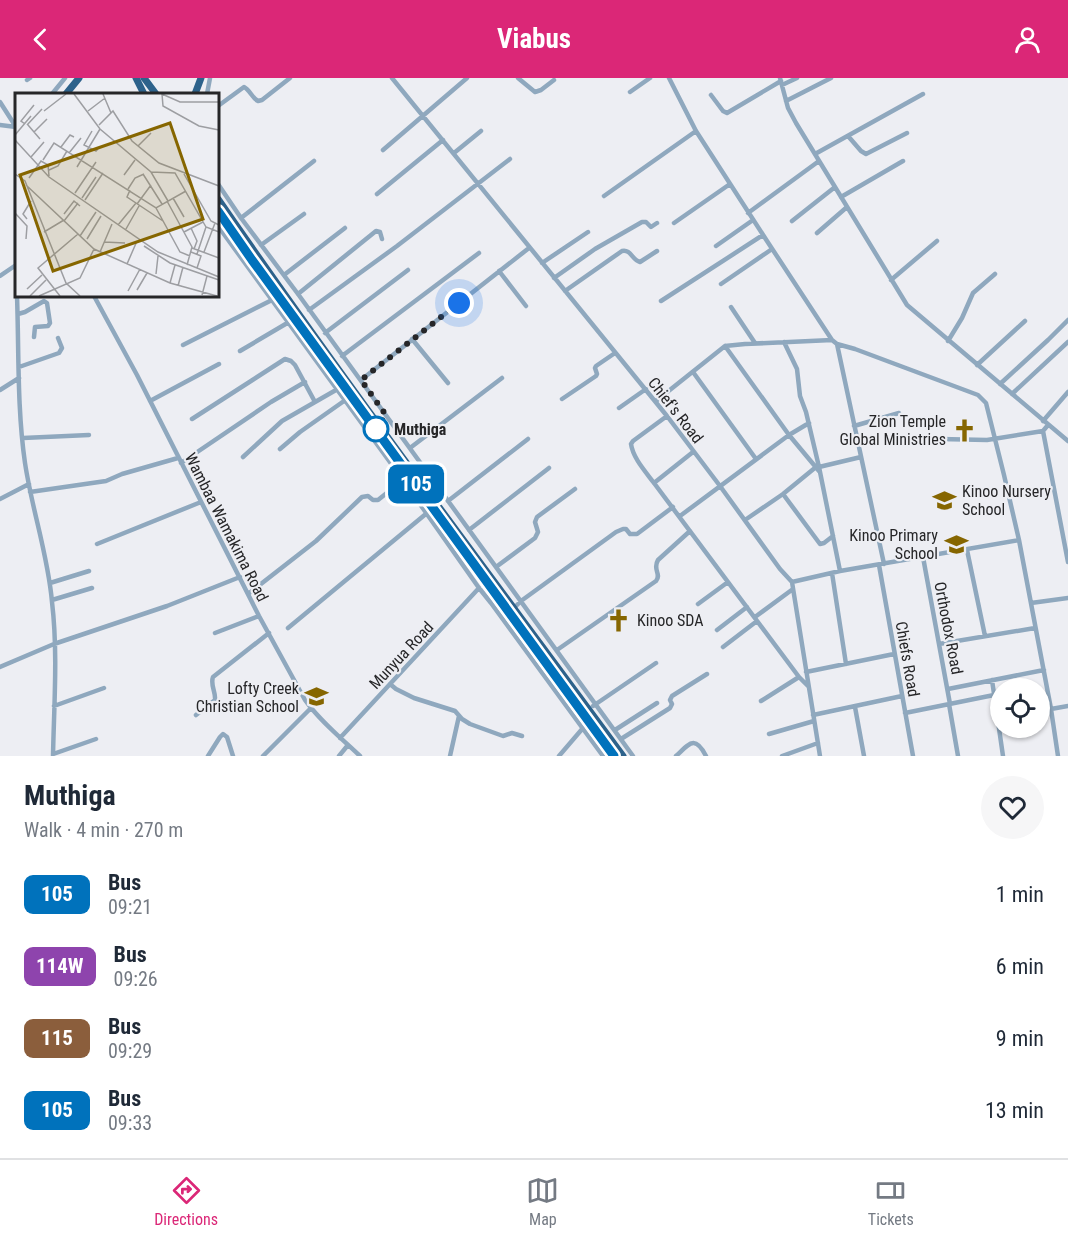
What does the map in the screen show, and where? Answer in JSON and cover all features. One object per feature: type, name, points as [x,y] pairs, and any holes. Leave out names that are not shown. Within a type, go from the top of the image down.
[{"type":"highway","points":[[67,93],[79,78]]},
{"type":"highway","points":[[196,93],[201,78]]},
{"type":"highway","points":[[140,79],[150,93]]},
{"type":"highway","points":[[140,79],[155,93]]},
{"type":"highway","points":[[220,207],[244,256],[292,321],[406,462],[623,756]]},
{"type":"highway","points":[[220,207],[456,540],[614,756]]},
{"type":"street","points":[[53,93],[65,78]]},
{"type":"street","points":[[207,93],[210,78]]},
{"type":"street","points":[[219,105],[244,87],[255,99],[262,100],[290,78]]},
{"type":"street","name":"Chief's Road","points":[[392,78],[656,401],[792,582]]},
{"type":"street","points":[[382,150],[467,78]]},
{"type":"street","points":[[518,78],[535,92],[554,80]]},
{"type":"street","points":[[630,92],[650,78]]},
{"type":"street","points":[[669,78],[696,131],[834,342]]},
{"type":"street","points":[[711,95],[727,113],[781,81],[797,78]]},
{"type":"street","points":[[786,101],[831,78]]},
{"type":"street","points":[[781,81],[792,116],[907,305],[1043,421],[1067,438]]},
{"type":"street","points":[[815,154],[923,94]]},
{"type":"street","points":[[0,102],[15,125]]},
{"type":"street","points":[[0,125],[15,127]]},
{"type":"street","points":[[454,153],[481,131]]},
{"type":"street","points":[[604,196],[696,131]]},
{"type":"street","points":[[848,136],[861,152],[866,154],[907,133]]},
{"type":"street","points":[[377,194],[443,140]]},
{"type":"street","points":[[309,310],[398,246],[510,159]]},
{"type":"street","points":[[241,218],[314,161]]},
{"type":"street","points":[[748,213],[819,161]]},
{"type":"street","points":[[841,197],[903,162]]},
{"type":"street","points":[[689,216],[731,185]]},
{"type":"street","points":[[674,223],[731,185]]},
{"type":"street","points":[[792,221],[835,188]]},
{"type":"street","points":[[220,207],[241,218],[284,275],[633,756]]},
{"type":"street","points":[[817,233],[847,207]]},
{"type":"street","points":[[261,245],[304,214]]},
{"type":"street","points":[[716,246],[753,220]]},
{"type":"street","points":[[554,278],[595,249],[642,222],[651,226],[657,223]]},
{"type":"street","points":[[219,227],[244,256],[272,300],[292,321],[336,390],[601,753],[594,756]]},
{"type":"street","points":[[284,275],[345,228]]},
{"type":"street","points":[[298,294],[376,231],[380,232],[382,239]]},
{"type":"street","points":[[542,263],[588,232]]},
{"type":"street","points":[[661,301],[763,236]]},
{"type":"street","points":[[891,280],[937,241]]},
{"type":"street","points":[[361,380],[529,248]]},
{"type":"street","points":[[721,284],[772,249]]},
{"type":"street","points":[[565,291],[622,251],[626,250],[634,260],[640,262],[657,250]]},
{"type":"street","points":[[342,356],[479,253]]},
{"type":"street","points":[[0,276],[15,268]]},
{"type":"street","points":[[325,333],[408,270]]},
{"type":"street","points":[[500,271],[526,306]]},
{"type":"street","points":[[948,341],[973,294],[995,274]]},
{"type":"street","points":[[17,297],[23,438],[30,492],[52,600],[53,755],[96,739]]},
{"type":"street","name":"Wambaa Wamakima Road","points":[[95,297],[137,375],[259,616],[311,708],[360,756]]},
{"type":"street","points":[[183,345],[272,300]]},
{"type":"street","points":[[18,314],[46,302],[50,323],[48,326],[35,327],[34,337]]},
{"type":"street","points":[[731,307],[755,343]]},
{"type":"street","points":[[1000,384],[1068,320]]},
{"type":"street","points":[[240,351],[292,321]]},
{"type":"street","points":[[978,365],[1024,321]]},
{"type":"street","points":[[19,367],[59,353],[62,348],[58,338]]},
{"type":"street","points":[[412,339],[448,383]]},
{"type":"street","points":[[784,342],[796,369],[800,396],[840,571]]},
{"type":"street","points":[[656,401],[725,346],[784,342],[834,342],[978,395],[986,403],[1019,540],[1058,756]]},
{"type":"street","name":"Chiefs Road","points":[[834,342],[861,457],[882,565],[894,654],[913,756]]},
{"type":"street","points":[[1012,394],[1068,342]]},
{"type":"street","points":[[725,346],[789,435],[818,468]]},
{"type":"street","points":[[562,399],[596,376],[596,366],[615,353]]},
{"type":"street","points":[[192,419],[285,359],[295,365],[315,402]]},
{"type":"street","points":[[150,401],[219,364]]},
{"type":"street","points":[[693,372],[756,459]]},
{"type":"street","points":[[0,390],[19,378]]},
{"type":"street","points":[[410,448],[502,378]]},
{"type":"street","points":[[30,492],[105,481],[122,474],[179,460],[305,382]]},
{"type":"street","points":[[619,408],[646,389]]},
{"type":"street","points":[[243,457],[282,421],[336,390]]},
{"type":"street","points":[[1043,421],[1068,392]]},
{"type":"street","points":[[354,414],[374,399]]},
{"type":"street","points":[[280,449],[344,401]]},
{"type":"street","points":[[854,426],[900,412]]},
{"type":"street","points":[[667,416],[630,447],[637,460],[747,608],[808,686]]},
{"type":"street","points":[[680,516],[808,423]]},
{"type":"street","points":[[940,439],[995,438],[1043,431],[1048,425]]},
{"type":"street","points":[[1043,431],[1068,562]]},
{"type":"street","points":[[23,438],[89,435]]},
{"type":"street","points":[[448,501],[528,439]]},
{"type":"street","points":[[654,483],[693,452]]},
{"type":"street","points":[[406,462],[416,456]]},
{"type":"street","points":[[745,520],[818,468],[861,457]]},
{"type":"street","points":[[469,530],[549,468]]},
{"type":"street","points":[[248,594],[316,541],[362,497],[368,496],[373,500],[378,500],[403,480]]},
{"type":"street","points":[[0,499],[29,484]]},
{"type":"street","points":[[496,567],[535,538],[538,532],[535,522],[537,517],[574,489]]},
{"type":"street","points":[[783,494],[820,544],[833,536]]},
{"type":"street","points":[[97,544],[201,502]]},
{"type":"street","points":[[514,608],[620,529],[633,535],[637,534],[673,507]]},
{"type":"street","points":[[288,628],[427,513]]},
{"type":"street","points":[[557,650],[656,581],[658,579],[655,564],[690,531]]},
{"type":"street","points":[[449,544],[456,540]]},
{"type":"street","points":[[820,756],[792,582],[840,571],[1019,540]]},
{"type":"street","points":[[967,550],[986,636]]},
{"type":"street","name":"Orthodox Road","points":[[923,557],[958,756]]},
{"type":"street","points":[[50,583],[89,571]]},
{"type":"street","points":[[832,573],[846,664]]},
{"type":"street","points":[[0,668],[54,644],[160,609],[240,577]]},
{"type":"street","points":[[698,604],[728,582]]},
{"type":"street","points":[[52,600],[92,588]]},
{"type":"street","name":"Munyua Road","points":[[340,738],[479,588]]},
{"type":"street","points":[[723,647],[793,589]]},
{"type":"street","points":[[491,603],[498,597]]},
{"type":"street","points":[[1031,603],[1068,598]]},
{"type":"street","points":[[717,630],[747,608]]},
{"type":"street","points":[[215,633],[259,616]]},
{"type":"street","points":[[507,624],[514,618]]},
{"type":"street","points":[[939,644],[1035,628]]},
{"type":"street","points":[[196,716],[215,700],[212,680],[215,674],[269,633]]},
{"type":"street","points":[[806,672],[894,654]]},
{"type":"street","points":[[588,709],[656,663]]},
{"type":"street","points":[[1002,678],[1044,670]]},
{"type":"street","points":[[621,739],[670,708],[672,696],[707,674]]},
{"type":"street","points":[[761,701],[799,677]]},
{"type":"street","points":[[948,689],[990,680]]},
{"type":"street","points":[[390,684],[414,698],[455,711],[465,722],[498,735],[505,736],[512,733],[522,736]]},
{"type":"street","points":[[54,706],[104,688]]},
{"type":"street","points":[[770,734],[814,718],[902,696]]},
{"type":"street","points":[[905,713],[990,696]]},
{"type":"street","points":[[615,730],[657,703]]},
{"type":"street","points":[[1051,709],[1068,706]]},
{"type":"street","points":[[855,707],[864,756]]},
{"type":"street","points":[[263,756],[311,708]]},
{"type":"street","points":[[450,756],[459,716]]},
{"type":"street","points":[[559,756],[583,728]]},
{"type":"street","points":[[208,756],[223,734],[233,756]]},
{"type":"street","points":[[1000,738],[1003,756]]},
{"type":"street","points":[[676,756],[693,743],[701,746],[706,756]]},
{"type":"street","points":[[782,756],[818,743]]},
{"type":"street","points":[[339,756],[348,745]]},
{"type":"bus line","name":"105","points":[[219,212],[614,756]]},
{"type":"place","name":"Muthiga","points":[[376,429]]},
{"type":"place","name":"Zion Temple Global Ministries","points":[[964,430]]},
{"type":"place","name":"Kinoo Nursery School","points":[[944,500]]},
{"type":"place","name":"Kinoo Primary School","points":[[956,544]]},
{"type":"place","name":"Kinoo SDA","points":[[619,620]]},
{"type":"place","name":"Lofty Creek Christian School","points":[[317,697]]},
{"type":"route","points":[[376,429],[386,415],[361,380],[459,303]]}]
